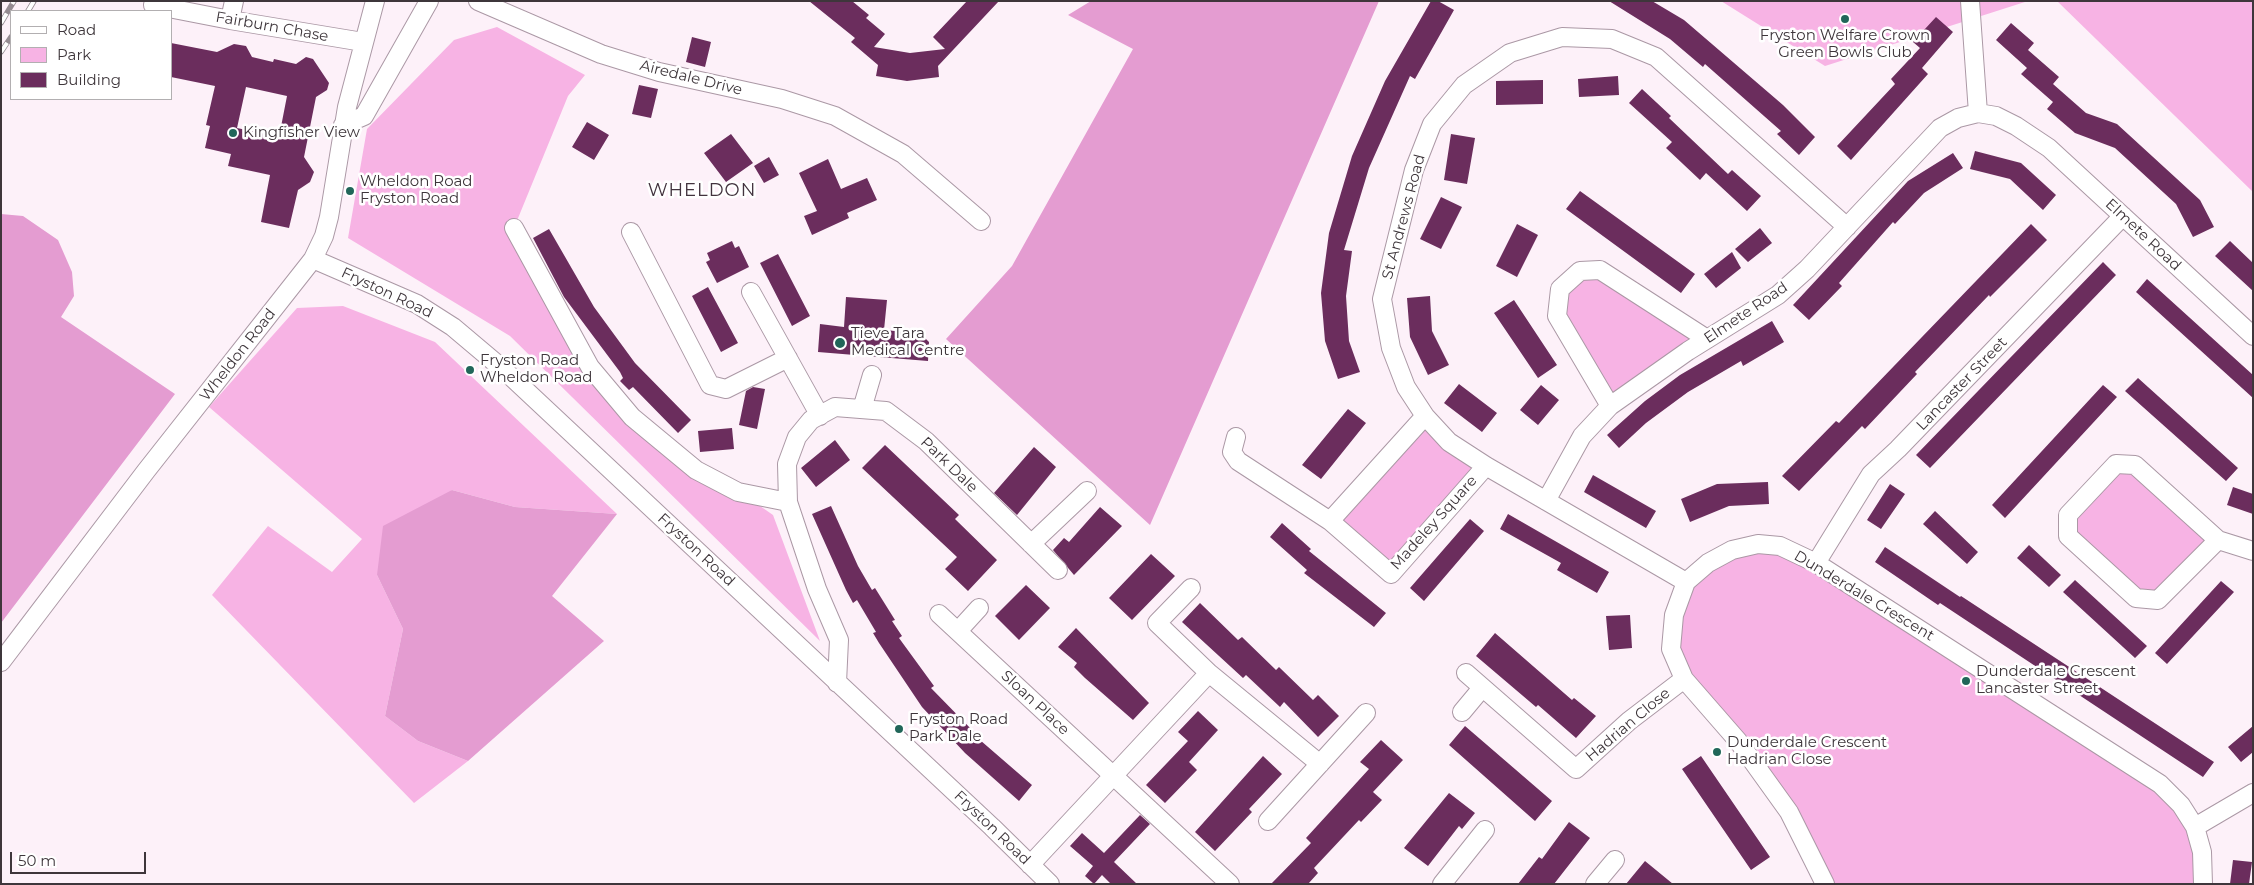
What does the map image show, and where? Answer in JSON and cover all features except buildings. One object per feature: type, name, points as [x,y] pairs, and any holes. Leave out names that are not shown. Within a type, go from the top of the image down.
[{"type":"street","points":[[230,20],[234,1]]},
{"type":"street","name":"Wheldon Road","points":[[1,662],[146,471],[313,259],[324,236],[329,217],[343,124],[375,1]]},
{"type":"street","points":[[343,124],[364,116],[429,1]]},
{"type":"street","name":"Airedale Drive","points":[[478,1],[601,54],[659,72],[782,99],[835,116],[903,154],[981,221]]},
{"type":"street","points":[[1970,1],[1978,113]]},
{"type":"street","name":"Fairburn Chase","points":[[153,5],[363,42]]},
{"type":"street","name":"St Andrews Road","points":[[1686,582],[1486,466],[1449,442],[1425,416],[1406,386],[1391,348],[1382,299],[1414,170],[1432,124],[1464,85],[1510,53],[1562,37],[1612,39],[1656,57],[1847,227]]},
{"type":"street","name":"Elmete Road","points":[[1546,501],[1582,436],[1610,406],[1641,382],[1778,295],[1847,227],[1940,128],[1958,118],[1978,113],[1996,116],[2016,126],[2049,148],[2253,336]]},
{"type":"street","name":"Lancaster Street","points":[[1816,563],[1871,474],[1898,449],[2124,216]]},
{"type":"street","points":[[514,228],[590,367],[632,418],[696,470],[738,492],[788,502]]},
{"type":"street","points":[[631,232],[710,385],[726,388],[788,358]]},
{"type":"street","name":"Fryston Road","points":[[313,259],[417,304],[453,327],[524,388],[992,827],[1050,884]]},
{"type":"street","points":[[1610,406],[1557,316],[1560,289],[1580,271],[1600,270],[1707,339]]},
{"type":"street","points":[[751,292],[820,416]]},
{"type":"street","points":[[862,409],[872,375]]},
{"type":"street","name":"Park Dale","points":[[837,683],[839,640],[817,589],[788,502],[787,464],[797,437],[811,420],[835,408],[886,411],[926,441],[1058,570]]},
{"type":"street","points":[[1236,436],[1232,452],[1238,461],[1287,491],[1330,521],[1425,416]]},
{"type":"street","points":[[2218,540],[2158,600],[2136,598],[2068,536],[2068,515],[2116,464],[2135,465],[2218,540],[2253,551]]},
{"type":"street","name":"Madeley Square","points":[[1330,521],[1391,574],[1486,466]]},
{"type":"street","points":[[1031,544],[1086,491]]},
{"type":"street","name":"Dunderdale Crescent","points":[[1825,884],[1821,872],[1789,812],[1738,741],[1684,679],[1671,649],[1674,615],[1686,582],[1708,563],[1732,550],[1758,544],[1780,546],[1816,563],[2160,784],[2181,806],[2194,827],[2202,852],[2203,884]]},
{"type":"street","points":[[1191,588],[1157,622],[1209,673],[1320,764]]},
{"type":"street","points":[[958,631],[979,608]]},
{"type":"street","name":"Sloan Place","points":[[939,614],[1230,884]]},
{"type":"street","points":[[1030,865],[1209,673]]},
{"type":"street","name":"Hadrian Close","points":[[1466,674],[1576,769],[1629,721],[1684,679]]},
{"type":"street","points":[[1462,712],[1482,688]]},
{"type":"street","points":[[1268,821],[1366,713]]},
{"type":"street","points":[[2194,827],[2253,793]]},
{"type":"street","points":[[1442,884],[1485,830]]},
{"type":"street","points":[[1596,884],[1615,860]]},
{"type":"green space","points":[[1721,1],[2028,1],[1825,66]]},
{"type":"green space","points":[[2057,1],[2253,1],[2253,192]]},
{"type":"green space","points":[[497,27],[585,75],[568,96],[514,228],[590,367],[632,417],[773,515],[820,641],[510,336],[348,238],[367,129],[454,40]]},
{"type":"green space","points":[[1600,270],[1707,339],[1610,406],[1557,316],[1560,289]]},
{"type":"green space","points":[[343,306],[435,342],[617,514],[515,507],[452,490],[377,575],[403,629],[385,716],[418,741],[468,761],[414,803],[212,595],[268,526],[332,572],[362,539],[209,407],[297,308]]},
{"type":"green space","points":[[1425,416],[1486,466],[1391,574],[1330,521]]},
{"type":"green space","points":[[2116,464],[2135,465],[2218,540],[2158,600],[2136,598],[2068,536],[2068,515]]},
{"type":"green space","points":[[1780,546],[2181,805],[2203,884],[1825,884],[1821,872],[1684,679],[1674,615],[1708,563]]},
{"type":"shaded area","points":[[1091,1],[1379,1],[1150,525],[946,339],[1012,266],[1133,49],[1068,15]]},
{"type":"shaded area","points":[[1,214],[23,216],[58,240],[72,272],[74,296],[61,317],[175,394],[1,623]]},
{"type":"shaded area","points":[[452,490],[515,507],[617,514],[552,596],[604,641],[468,761],[418,741],[385,716],[403,629],[377,575],[383,526]]},
{"type":"railway","points":[[1,23],[14,1]]},
{"type":"railway","points":[[29,10],[34,1]]},
{"type":"railway","points":[[1,52],[10,38]]},
{"type":"place","name":"Fryston Welfare Crown Green Bowls Club","points":[[1845,19]]},
{"type":"place","name":"Kingfisher View","points":[[233,133]]},
{"type":"place","name":"Wheldon Road Fryston Road","points":[[350,191]]},
{"type":"place","name":"Tieve Tara Medical Centre","points":[[840,343]]},
{"type":"place","name":"Fryston Road Wheldon Road","points":[[470,370]]},
{"type":"place","name":"Dunderdale Crescent Lancaster Street","points":[[1966,681]]},
{"type":"place","name":"Fryston Road Park Dale","points":[[899,729]]},
{"type":"place","name":"Dunderdale Crescent Hadrian Close","points":[[1717,752]]},
{"type":"district","name":"WHELDON","points":[[702,191]]}]
